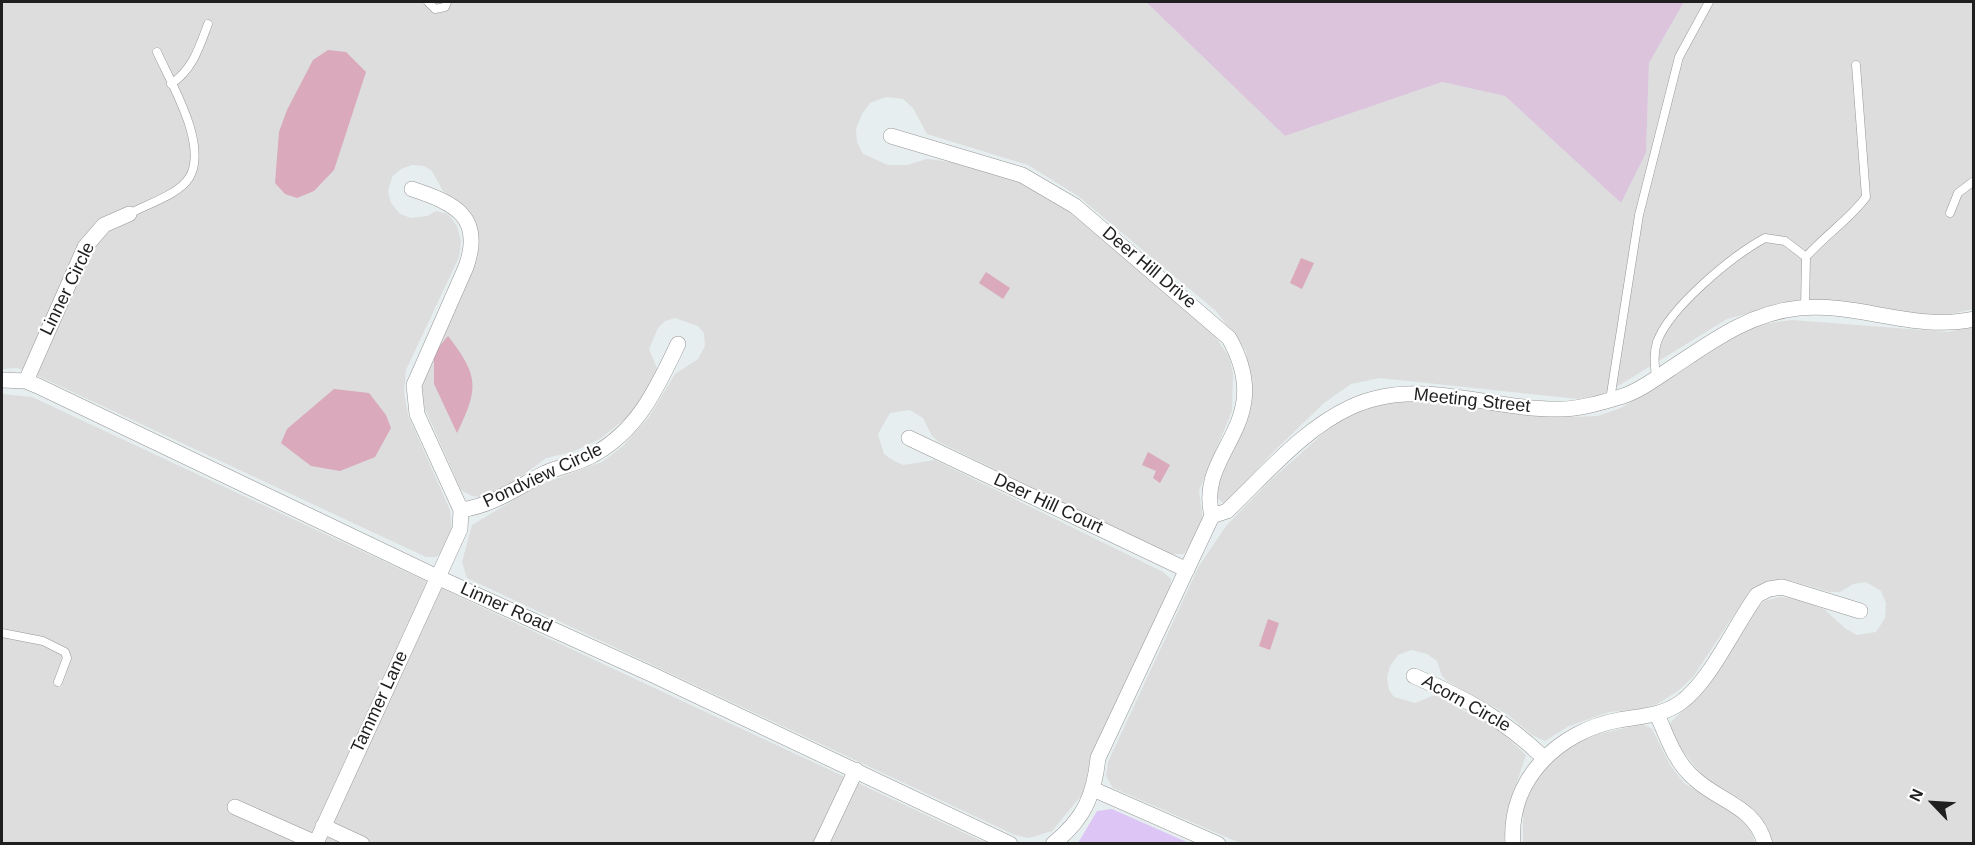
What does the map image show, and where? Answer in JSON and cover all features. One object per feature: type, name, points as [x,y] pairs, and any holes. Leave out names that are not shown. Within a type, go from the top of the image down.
[{"type":"street","name":"Deer Hill Drive","points":[[891,136],[1022,175],[1049,189],[1076,206],[1229,338],[1243,369],[1245,402],[1239,424],[1217,468],[1208,501],[1212,516]]},
{"type":"street","points":[[412,189],[456,207],[466,220],[471,235],[472,252],[414,385],[417,414],[461,510]]},
{"type":"street","name":"Linner Circle","points":[[26,381],[85,247],[104,225],[129,214]]},
{"type":"street","name":"Meeting Street","points":[[1212,516],[1227,511],[1326,420],[1352,406],[1380,397],[1409,393],[1439,394],[1562,409],[1626,395],[1656,379],[1740,325],[1768,313],[1829,307],[1949,324],[1974,319]]},
{"type":"street","name":"Pondview Circle","points":[[461,510],[496,501],[546,473],[590,457],[616,441],[648,406],[678,344]]},
{"type":"street","name":"Linner Road","points":[[2,380],[26,381],[438,577],[1010,843]]},
{"type":"street","name":"Deer Hill Court","points":[[909,438],[1187,570]]},
{"type":"street","name":"Tammer Lane","points":[[324,826],[460,529],[461,510]]},
{"type":"street","points":[[1053,843],[1071,830],[1095,790],[1098,758],[1212,516]]},
{"type":"street","points":[[1513,843],[1514,815],[1519,796],[1532,772],[1544,758],[1566,739],[1593,726],[1658,714],[1680,704],[1695,690],[1753,601],[1769,589],[1782,587],[1798,590],[1860,610]]},
{"type":"street","name":"Acorn Circle","points":[[1414,676],[1513,729],[1544,758]]},
{"type":"street","points":[[1658,714],[1678,760],[1693,778],[1752,817],[1762,832],[1765,843]]},
{"type":"street","points":[[821,843],[856,770]]},
{"type":"street","points":[[1095,790],[1218,843]]},
{"type":"street","points":[[235,807],[316,843],[324,826],[362,843]]},
{"type":"lane","points":[[428,2],[435,9],[444,8],[447,2]]},
{"type":"lane","points":[[1610,399],[1639,215],[1679,57],[1709,2]]},
{"type":"lane","points":[[171,84],[185,74],[192,64],[208,24]]},
{"type":"lane","points":[[129,214],[174,191],[188,180],[194,166],[193,133],[157,52]]},
{"type":"lane","points":[[1805,308],[1806,257],[1823,238],[1852,215],[1866,197],[1856,65]]},
{"type":"lane","points":[[1950,213],[1958,193],[1974,181]]},
{"type":"lane","points":[[1656,379],[1654,356],[1657,342],[1666,324],[1694,293],[1765,238],[1785,241],[1806,257]]},
{"type":"lane","points":[[2,633],[43,641],[65,652],[67,658],[58,682]]},
{"type":"shaded area","points":[[2,2],[1146,2],[1285,136],[1442,82],[1505,96],[1621,203],[1646,153],[1649,63],[1684,2],[1973,2],[1973,309],[1938,317],[1757,311],[1727,319],[1618,386],[1595,397],[1578,399],[1380,378],[1351,384],[1324,403],[1271,454],[1228,501],[1223,503],[1216,496],[1217,487],[1249,413],[1251,392],[1246,351],[1216,311],[1078,196],[1028,165],[927,134],[913,108],[903,99],[886,97],[870,103],[862,114],[856,129],[857,142],[863,154],[888,165],[907,165],[927,159],[968,164],[1018,178],[1054,198],[1213,333],[1229,357],[1233,373],[1232,411],[1199,490],[1203,523],[1184,554],[1169,554],[939,442],[932,436],[923,418],[910,410],[890,413],[878,434],[884,454],[894,461],[903,465],[935,460],[1163,572],[1171,579],[1170,587],[1090,759],[1084,792],[1052,831],[1029,838],[1015,835],[467,578],[462,562],[472,525],[539,485],[602,462],[623,446],[649,417],[675,374],[698,359],[705,346],[704,333],[698,326],[675,318],[665,321],[658,328],[649,349],[657,369],[647,390],[627,417],[600,439],[572,452],[546,458],[503,490],[481,497],[472,496],[461,490],[422,402],[421,386],[475,261],[478,233],[457,201],[443,191],[432,171],[424,166],[412,165],[401,169],[392,177],[388,192],[391,203],[400,214],[411,218],[427,216],[436,211],[448,214],[457,226],[461,241],[459,257],[406,370],[404,392],[408,415],[450,510],[452,532],[442,552],[436,557],[426,557],[34,374],[17,368],[2,369]]},
{"type":"shaded area","points":[[1146,2],[1684,2],[1649,63],[1646,153],[1621,203],[1505,96],[1442,82],[1285,136]]},
{"type":"shaded area","points":[[328,50],[346,52],[366,72],[334,170],[314,191],[297,198],[285,194],[275,183],[279,132],[287,110],[313,60]]},
{"type":"shaded area","points":[[1301,258],[1314,263],[1302,289],[1290,283]]},
{"type":"shaded area","points":[[986,272],[1010,288],[1003,299],[979,283]]},
{"type":"shaded area","points":[[1792,320],[1948,332],[1973,326],[1973,843],[1771,843],[1763,821],[1753,809],[1739,798],[1704,778],[1675,741],[1669,727],[1671,722],[1706,688],[1755,610],[1764,601],[1780,597],[1797,599],[1824,609],[1846,629],[1857,635],[1876,632],[1885,618],[1886,603],[1881,591],[1866,582],[1853,584],[1840,592],[1830,592],[1788,580],[1765,583],[1749,592],[1693,677],[1678,691],[1657,704],[1640,709],[1609,712],[1569,726],[1545,741],[1532,735],[1507,714],[1447,681],[1442,676],[1437,661],[1427,654],[1411,650],[1398,655],[1390,666],[1387,678],[1389,690],[1394,697],[1415,703],[1435,695],[1499,730],[1526,755],[1507,812],[1504,843],[1240,843],[1113,788],[1106,776],[1108,762],[1199,566],[1226,526],[1270,481],[1345,414],[1399,396],[1461,401],[1572,417],[1598,416],[1621,408],[1754,325]]},
{"type":"shaded area","points":[[448,336],[466,362],[472,383],[469,404],[457,433],[434,384],[434,353]]},
{"type":"shaded area","points":[[334,389],[369,393],[386,415],[391,428],[375,457],[340,471],[311,466],[281,443],[287,429]]},
{"type":"shaded area","points":[[2,394],[32,397],[986,843],[2,844]]},
{"type":"shaded area","points":[[1148,452],[1170,465],[1160,483],[1153,478],[1156,471],[1142,465]]},
{"type":"shaded area","points":[[1268,619],[1279,623],[1270,650],[1259,646]]},
{"type":"shaded area","points":[[1643,724],[1652,729],[1670,765],[1684,783],[1740,817],[1749,826],[1755,843],[1523,844],[1523,808],[1536,778],[1558,755],[1581,738]]},
{"type":"shaded area","points":[[1112,809],[1189,843],[1078,843],[1097,811]]}]
